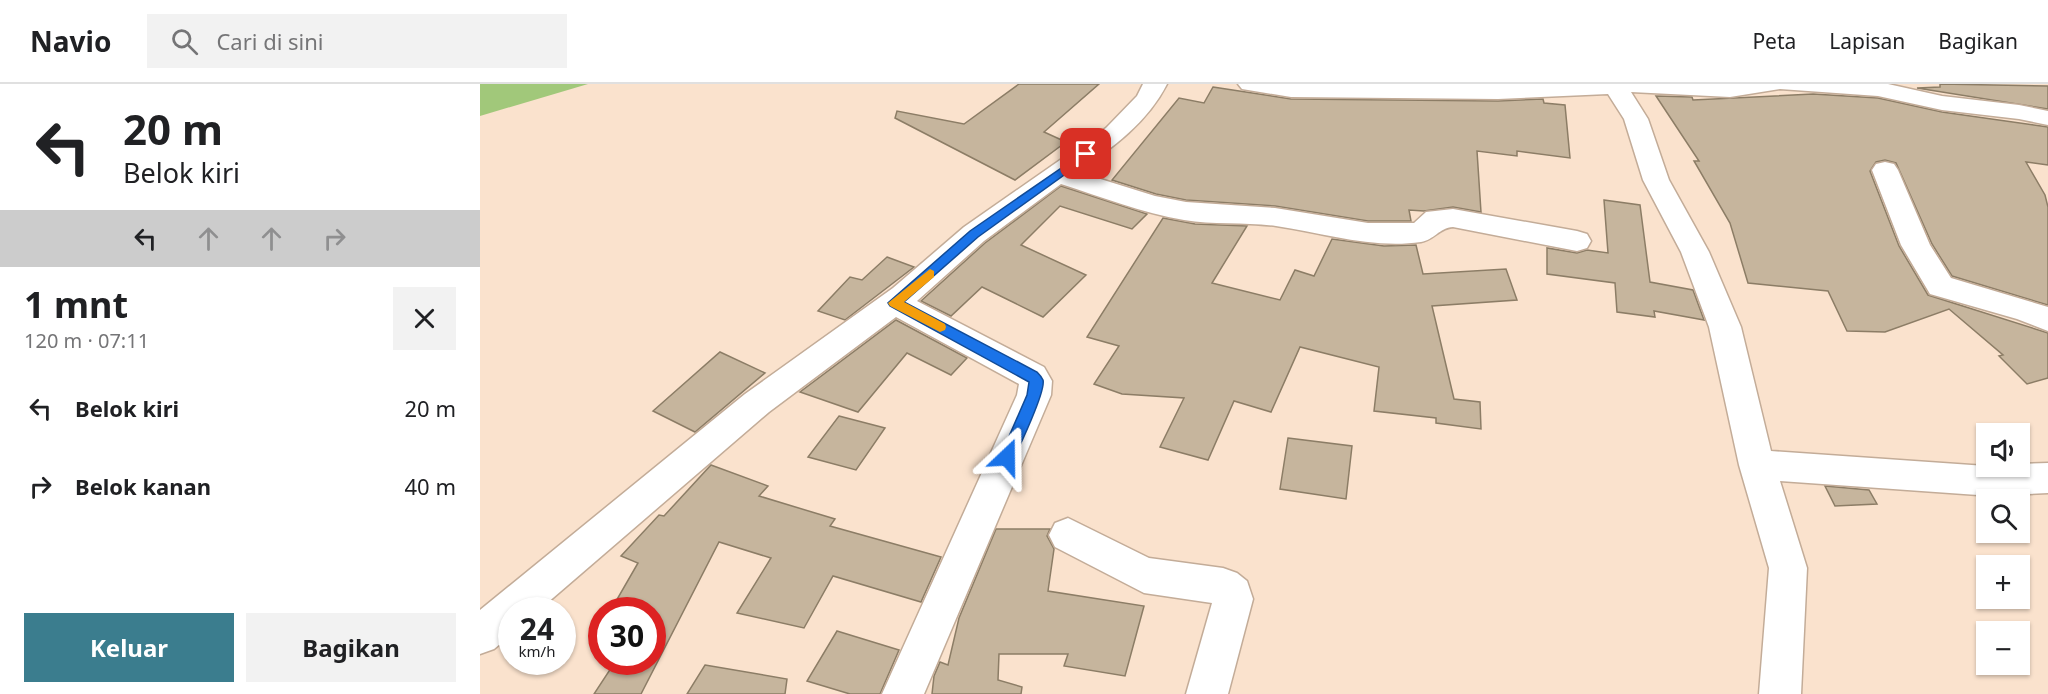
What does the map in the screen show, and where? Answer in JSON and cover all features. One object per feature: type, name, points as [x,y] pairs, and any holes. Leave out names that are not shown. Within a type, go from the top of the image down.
[{"type":"street","points":[[480,635],[757,403],[895,303],[974,234],[1115,133],[1147,99],[1155,84]]},
{"type":"street","points":[[1250,84],[1291,90],[1628,85],[1730,90],[1773,84]]},
{"type":"street","points":[[1787,84],[1878,88],[1941,103],[2019,112],[2048,118]]},
{"type":"street","points":[[1628,85],[1636,119],[1656,180],[1695,252],[1725,327],[1757,465],[1788,568],[1780,694]]},
{"type":"street","points":[[1885,170],[1932,276],[1941,286],[2026,311],[2048,320]]},
{"type":"street","points":[[1057,174],[1152,204],[1186,211],[1275,217],[1368,233],[1397,234],[1421,232],[1436,219],[1454,218],[1577,241]]},
{"type":"street","points":[[895,303],[1032,376],[1036,381],[1034,395],[903,694]]},
{"type":"street","points":[[1757,465],[1992,481],[2048,478]]},
{"type":"street","points":[[1068,535],[1144,575],[1223,585],[1230,589],[1233,599],[1207,694]]},
{"type":"green space","points":[[480,84],[588,84],[480,116]]},
{"type":"building","points":[[1019,84],[1099,84],[1044,132],[1066,142],[1015,180],[895,118],[897,111],[964,124]]},
{"type":"building","points":[[1940,84],[2048,86],[2048,109],[1917,88],[1940,87]]},
{"type":"building","points":[[1213,87],[1291,99],[1498,101],[1543,99],[1544,103],[1565,105],[1570,158],[1517,151],[1517,156],[1477,151],[1481,212],[1453,207],[1424,211],[1409,210],[1411,221],[1368,221],[1275,206],[1186,200],[1156,194],[1112,180],[1179,98],[1204,103]]},
{"type":"building","points":[[1813,94],[1878,98],[1942,112],[2048,127],[2048,165],[2026,162],[2045,195],[2048,207],[2048,305],[1952,276],[1932,244],[1896,163],[1885,160],[1876,162],[1870,171],[1899,246],[1928,295],[2048,333],[2048,378],[2027,384],[1999,356],[2003,355],[1949,309],[1885,332],[1847,331],[1828,291],[1748,283],[1730,223],[1694,161],[1699,161],[1656,96],[1692,97],[1693,100]]},
{"type":"building","points":[[1061,186],[1147,214],[1132,229],[1060,206],[1021,245],[1086,275],[1043,317],[982,287],[951,316],[921,301],[985,243]]},
{"type":"building","points":[[1604,200],[1640,205],[1650,282],[1693,290],[1704,320],[1654,311],[1655,317],[1617,312],[1615,283],[1547,274],[1547,248],[1577,253],[1587,250],[1608,253]]},
{"type":"building","points":[[1163,218],[1195,224],[1247,226],[1212,283],[1280,300],[1295,270],[1314,276],[1332,239],[1384,246],[1416,245],[1423,274],[1506,269],[1517,300],[1432,306],[1454,399],[1480,402],[1481,429],[1436,423],[1436,418],[1374,411],[1379,367],[1300,347],[1271,412],[1234,401],[1208,460],[1160,447],[1184,398],[1122,394],[1094,384],[1119,346],[1087,337]]},
{"type":"building","points":[[887,257],[914,267],[845,320],[818,311],[850,277],[862,280]]},
{"type":"building","points":[[896,320],[967,358],[951,375],[907,353],[858,412],[800,392]]},
{"type":"building","points":[[720,352],[765,373],[695,432],[653,411]]},
{"type":"building","points":[[839,416],[885,428],[856,470],[808,457]]},
{"type":"building","points":[[1288,438],[1352,446],[1346,499],[1280,489]]},
{"type":"building","points":[[711,465],[768,486],[759,496],[835,519],[830,526],[941,557],[921,602],[833,576],[804,628],[737,613],[771,558],[719,542],[666,645],[666,597],[618,597],[638,563],[621,556],[659,515],[664,516]]},
{"type":"building","points":[[1825,486],[1869,490],[1877,504],[1835,506]]},
{"type":"building","points":[[996,529],[1050,529],[1047,536],[1054,549],[1048,591],[1144,606],[1125,676],[1064,666],[1068,654],[999,654],[998,680],[1022,687],[1021,694],[932,694],[934,676],[940,662],[948,665],[959,618]]},
{"type":"building","points":[[837,631],[899,650],[880,694],[850,694],[807,681]]},
{"type":"building","points":[[705,665],[787,679],[785,694],[687,694]]},
{"type":"building","points":[[606,675],[651,675],[641,694],[594,694]]},
{"type":"slow traffic","points":[[930,274],[895,303],[940,327]]},
{"type":"route","points":[[1007,457],[1034,395],[1036,381],[1032,376],[895,303],[974,234],[1086,154]]}]
